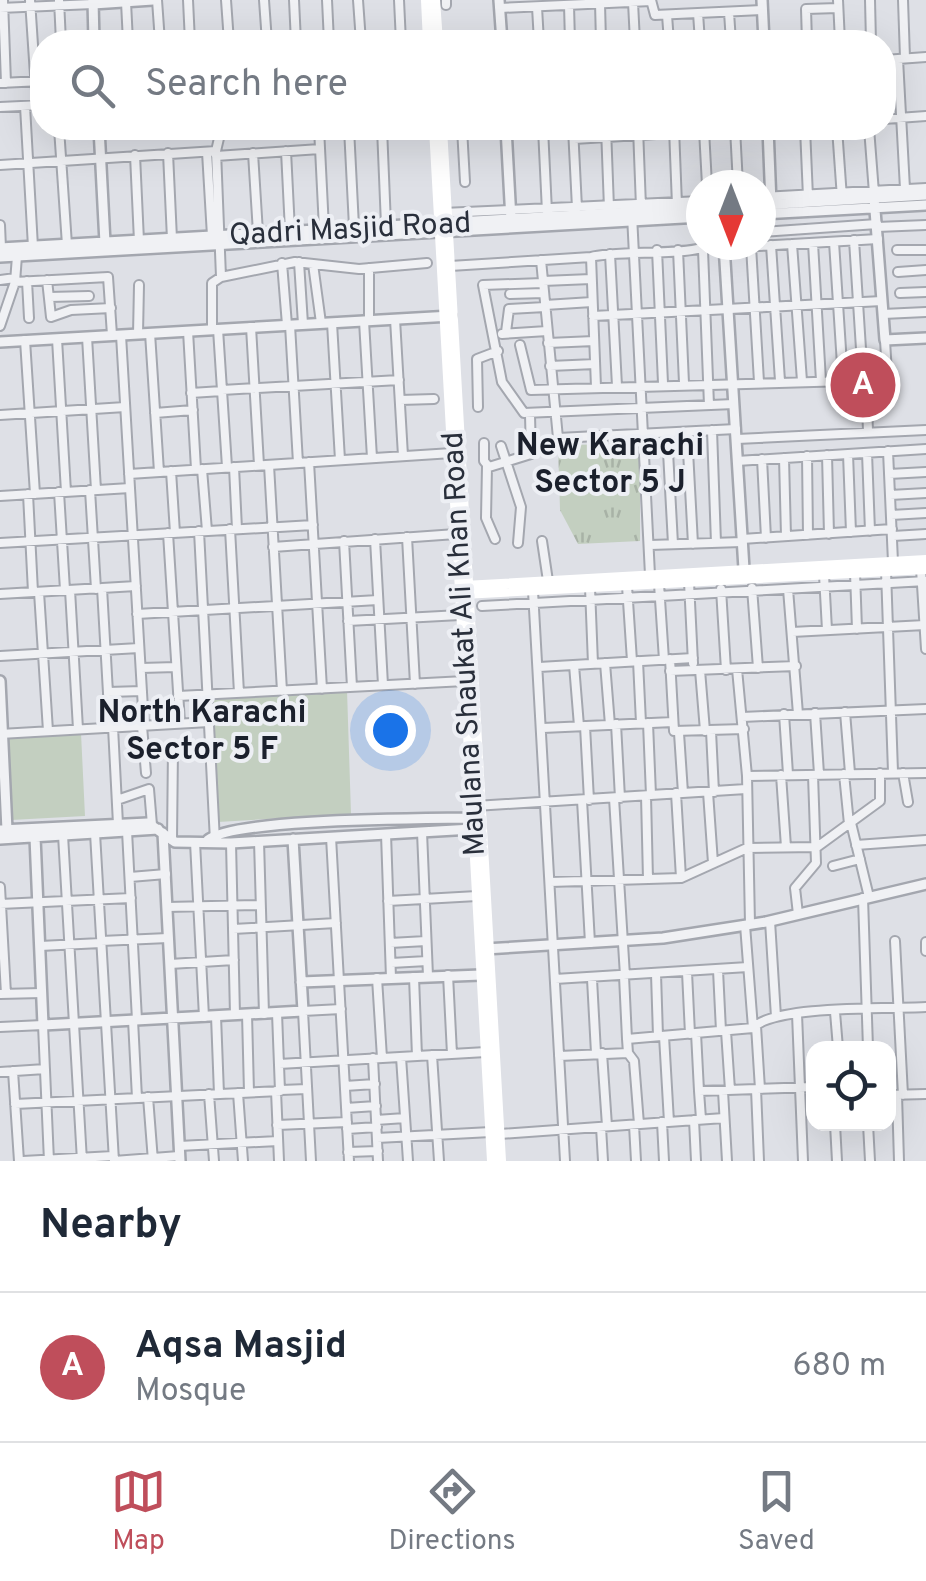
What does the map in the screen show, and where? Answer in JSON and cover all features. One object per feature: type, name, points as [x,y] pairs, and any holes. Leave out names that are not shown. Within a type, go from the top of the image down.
[{"type":"main road","points":[[426,0],[427,30]]},
{"type":"main road","points":[[439,30],[442,2]]},
{"type":"main road","name":"Maulana Shaukat Ali Khan Road","points":[[435,140],[449,316],[476,896],[485,948],[481,975],[486,1052],[501,1161]]},
{"type":"main road","name":"Maulana Shaukat Ali Khan Road","points":[[442,140],[443,222],[450,266],[452,453],[496,1133],[492,1161]]},
{"type":"main road","points":[[463,590],[548,581],[689,588],[749,580],[788,583],[855,579],[889,572]]},
{"type":"main road","points":[[463,590],[533,597],[627,592],[656,585],[924,572]]},
{"type":"street","points":[[30,82],[3,83],[2,5],[150,0],[157,30]]},
{"type":"street","points":[[188,0],[189,30]]},
{"type":"street","points":[[226,0],[228,30]]},
{"type":"street","points":[[264,0],[266,30]]},
{"type":"street","points":[[294,0],[295,30]]},
{"type":"street","points":[[327,0],[328,30]]},
{"type":"street","points":[[358,0],[360,30]]},
{"type":"street","points":[[399,0],[400,30]]},
{"type":"street","points":[[501,30],[500,4],[538,7],[651,0],[653,15]]},
{"type":"street","points":[[685,0],[686,14]]},
{"type":"street","points":[[718,0],[718,12]]},
{"type":"street","points":[[870,0],[871,30]]},
{"type":"street","points":[[903,0],[901,118],[905,192]]},
{"type":"street","points":[[93,2],[94,30]]},
{"type":"street","points":[[126,2],[127,30]]},
{"type":"street","points":[[633,2],[634,30]]},
{"type":"street","points":[[59,3],[61,30]]},
{"type":"street","points":[[31,4],[34,30]]},
{"type":"street","points":[[600,4],[601,30]]},
{"type":"street","points":[[807,30],[806,9],[838,4],[839,30]]},
{"type":"street","points":[[568,5],[569,30]]},
{"type":"street","points":[[634,16],[729,12],[762,5],[763,30]]},
{"type":"street","points":[[538,7],[539,30]]},
{"type":"street","points":[[729,12],[730,30]]},
{"type":"street","points":[[698,13],[699,30]]},
{"type":"street","points":[[667,14],[668,30]]},
{"type":"street","points":[[896,59],[926,57]]},
{"type":"street","points":[[25,106],[33,247]]},
{"type":"street","points":[[0,108],[30,106]]},
{"type":"street","points":[[896,118],[926,116]]},
{"type":"street","points":[[60,140],[67,245]]},
{"type":"street","points":[[100,140],[105,243]]},
{"type":"street","points":[[220,140],[213,153],[221,276]]},
{"type":"street","points":[[320,140],[324,229]]},
{"type":"street","points":[[349,140],[354,227]]},
{"type":"street","points":[[382,140],[386,226]]},
{"type":"street","points":[[462,140],[464,182]]},
{"type":"street","points":[[507,140],[511,219]]},
{"type":"street","points":[[544,140],[547,212]]},
{"type":"street","points":[[574,140],[577,210]]},
{"type":"street","points":[[606,140],[609,209]]},
{"type":"street","points":[[638,140],[634,252],[643,435],[650,545],[670,670],[673,722],[679,733],[681,878]]},
{"type":"street","points":[[674,140],[677,206]]},
{"type":"street","points":[[704,140],[705,170]]},
{"type":"street","points":[[736,140],[737,170]]},
{"type":"street","points":[[767,170],[768,140]]},
{"type":"street","points":[[806,140],[808,198]]},
{"type":"street","points":[[838,140],[841,196]]},
{"type":"street","points":[[520,345],[530,390],[886,378],[871,140]]},
{"type":"street","points":[[0,164],[101,156],[320,149]]},
{"type":"street","points":[[286,151],[290,232]]},
{"type":"street","points":[[253,153],[258,233]]},
{"type":"street","points":[[168,154],[172,238]]},
{"type":"street","points":[[135,155],[139,241]]},
{"type":"street","points":[[776,212],[926,191]]},
{"type":"street","points":[[776,200],[841,196],[926,205]]},
{"type":"street","name":"Qadri Masjid Road","points":[[1,248],[217,239],[258,233],[636,212],[686,205]]},
{"type":"street","name":"Qadri Masjid Road","points":[[511,219],[547,212],[609,209],[686,216]]},
{"type":"street","name":"Qadri Masjid Road","points":[[0,257],[443,222]]},
{"type":"street","points":[[776,231],[926,225]]},
{"type":"street","points":[[0,226],[1,248]]},
{"type":"street","points":[[804,230],[816,305],[821,381]]},
{"type":"street","points":[[776,245],[878,239]]},
{"type":"street","points":[[854,240],[870,431],[870,531]]},
{"type":"street","points":[[834,242],[843,380]]},
{"type":"street","points":[[792,244],[802,381]]},
{"type":"street","points":[[450,266],[686,249]]},
{"type":"street","points":[[657,250],[663,384]]},
{"type":"street","points":[[678,250],[684,383]]},
{"type":"street","points":[[898,250],[926,250]]},
{"type":"street","points":[[610,254],[617,386]]},
{"type":"street","points":[[0,326],[14,283],[17,256]]},
{"type":"street","points":[[591,257],[596,387]]},
{"type":"street","points":[[541,260],[558,438],[712,430],[812,436],[926,430]]},
{"type":"street","points":[[706,260],[709,405]]},
{"type":"street","points":[[725,260],[742,540],[758,668]]},
{"type":"street","points":[[746,260],[759,382]]},
{"type":"street","points":[[773,260],[780,382]]},
{"type":"street","points":[[299,262],[303,324]]},
{"type":"street","points":[[282,263],[298,463]]},
{"type":"street","points":[[240,693],[230,467],[212,283],[221,276],[282,263],[370,268],[426,263]]},
{"type":"street","points":[[313,264],[321,323]]},
{"type":"street","points":[[370,268],[367,321],[372,458]]},
{"type":"street","points":[[898,272],[926,270]]},
{"type":"street","points":[[0,290],[27,281],[108,278],[125,407],[146,773]]},
{"type":"street","points":[[510,294],[591,279]]},
{"type":"street","points":[[0,280],[14,283]]},
{"type":"street","points":[[47,280],[52,317],[71,310],[111,308]]},
{"type":"street","points":[[27,281],[29,318]]},
{"type":"street","points":[[543,286],[484,283],[484,307],[504,388],[518,409],[530,415],[734,404]]},
{"type":"street","points":[[138,334],[140,285]]},
{"type":"street","points":[[900,292],[926,292]]},
{"type":"street","points":[[48,297],[89,296]]},
{"type":"street","points":[[593,316],[882,301]]},
{"type":"street","points":[[506,332],[508,309],[592,302]]},
{"type":"street","points":[[883,314],[926,312]]},
{"type":"street","points":[[0,342],[449,316]]},
{"type":"street","points":[[395,319],[403,456]]},
{"type":"street","points":[[332,323],[340,460]]},
{"type":"street","points":[[251,327],[258,465]]},
{"type":"street","points":[[188,331],[203,531],[213,839]]},
{"type":"street","points":[[494,336],[547,331]]},
{"type":"street","points":[[150,333],[159,472]]},
{"type":"street","points":[[87,337],[93,538],[106,650],[118,824]]},
{"type":"street","points":[[57,338],[62,539],[78,730]]},
{"type":"street","points":[[885,340],[926,338]]},
{"type":"street","points":[[25,340],[30,413],[30,541],[48,731]]},
{"type":"street","points":[[548,343],[594,342]]},
{"type":"street","points":[[478,406],[477,359],[498,352]]},
{"type":"street","points":[[550,366],[595,364]]},
{"type":"street","points":[[192,393],[399,380]]},
{"type":"street","points":[[400,400],[434,398]]},
{"type":"street","points":[[0,415],[125,407]]},
{"type":"street","points":[[155,412],[192,410]]},
{"type":"street","points":[[487,466],[505,465],[533,452],[530,415]]},
{"type":"street","points":[[712,430],[716,543]]},
{"type":"street","points":[[688,432],[693,544]]},
{"type":"street","points":[[666,434],[673,544]]},
{"type":"street","points":[[808,535],[812,436]]},
{"type":"street","points":[[484,444],[486,518],[495,538]]},
{"type":"street","points":[[502,446],[521,507],[518,543]]},
{"type":"street","points":[[737,461],[926,449]]},
{"type":"street","points":[[888,452],[892,710],[898,773],[908,802]]},
{"type":"street","points":[[129,474],[452,453]]},
{"type":"street","points":[[848,454],[851,532]]},
{"type":"street","points":[[827,455],[829,534]]},
{"type":"street","points":[[784,458],[786,536]]},
{"type":"street","points":[[762,459],[766,538]]},
{"type":"street","points":[[309,462],[322,689]]},
{"type":"street","points":[[269,465],[282,691]]},
{"type":"street","points":[[171,471],[173,612],[180,724]]},
{"type":"street","points":[[889,474],[926,472]]},
{"type":"street","points":[[0,496],[130,488]]},
{"type":"street","points":[[890,495],[926,493]]},
{"type":"street","points":[[891,516],[926,513]]},
{"type":"street","points":[[0,543],[312,525]]},
{"type":"street","points":[[650,545],[870,531],[926,534]]},
{"type":"street","points":[[274,546],[456,534]]},
{"type":"street","points":[[407,537],[415,684]]},
{"type":"street","points":[[375,539],[383,686]]},
{"type":"street","points":[[344,541],[352,687]]},
{"type":"street","points":[[542,541],[548,581]]},
{"type":"street","points":[[889,572],[924,572],[926,650]]},
{"type":"street","points":[[855,579],[857,629]]},
{"type":"street","points":[[824,581],[827,630]]},
{"type":"street","points":[[788,583],[798,714]]},
{"type":"street","points":[[0,594],[136,586]]},
{"type":"street","points":[[721,586],[726,670]]},
{"type":"street","points":[[689,588],[693,658],[708,731],[713,863]]},
{"type":"street","points":[[627,592],[644,723],[648,879]]},
{"type":"street","points":[[590,594],[594,664]]},
{"type":"street","points":[[482,606],[533,597],[565,1161]]},
{"type":"street","points":[[138,614],[378,600]]},
{"type":"street","points":[[348,622],[460,615]]},
{"type":"street","points":[[792,632],[925,625]]},
{"type":"street","points":[[0,656],[140,648]]},
{"type":"street","points":[[539,666],[693,658]]},
{"type":"street","points":[[605,663],[613,725],[627,1039],[634,1061],[636,1161]]},
{"type":"street","points":[[574,664],[582,726],[590,942]]},
{"type":"street","points":[[670,670],[796,666]]},
{"type":"street","points":[[141,668],[176,667]]},
{"type":"street","points":[[737,670],[747,776],[748,967],[758,1089],[759,1161]]},
{"type":"street","points":[[0,681],[2,833]]},
{"type":"street","points":[[178,696],[465,681]]},
{"type":"street","points":[[108,692],[142,692]]},
{"type":"street","points":[[742,717],[926,709]]},
{"type":"street","points":[[845,712],[850,824],[866,897],[868,1041]]},
{"type":"street","points":[[798,914],[795,888],[816,863],[815,713]]},
{"type":"street","points":[[784,714],[786,848]]},
{"type":"street","points":[[1,734],[209,722]]},
{"type":"street","points":[[542,728],[673,722]]},
{"type":"street","points":[[679,733],[744,729]]},
{"type":"street","points":[[161,832],[173,748]]},
{"type":"street","points":[[747,776],[926,772]]},
{"type":"street","points":[[550,882],[681,878],[747,848],[817,847],[880,800],[880,773]]},
{"type":"street","points":[[117,800],[149,789],[161,832],[179,1154]]},
{"type":"street","points":[[2,833],[118,824],[195,842],[347,824],[474,815],[546,802],[746,789]]},
{"type":"street","points":[[213,839],[230,843],[422,832],[474,815]]},
{"type":"street","points":[[347,824],[347,836]]},
{"type":"street","points":[[127,832],[137,1098]]},
{"type":"street","points":[[2,833],[34,837],[161,832]]},
{"type":"street","points":[[422,832],[428,976]]},
{"type":"street","points":[[95,833],[113,1159]]},
{"type":"street","points":[[386,834],[391,978]]},
{"type":"street","points":[[63,835],[82,1159]]},
{"type":"street","points":[[34,837],[49,1160]]},
{"type":"street","points":[[332,837],[348,1156],[378,1156],[374,1084],[378,1058],[377,978]]},
{"type":"street","points":[[293,840],[312,1161]]},
{"type":"street","points":[[856,845],[926,840]]},
{"type":"street","points":[[259,841],[264,1014]]},
{"type":"street","points":[[195,842],[204,1017]]},
{"type":"street","points":[[230,843],[235,1015]]},
{"type":"street","points":[[833,866],[860,859]]},
{"type":"street","points":[[130,876],[166,874]]},
{"type":"street","points":[[485,948],[624,940],[748,925],[926,884]]},
{"type":"street","points":[[0,887],[3,994],[42,993]]},
{"type":"street","points":[[388,901],[476,896]]},
{"type":"street","points":[[0,904],[131,898]]},
{"type":"street","points":[[167,907],[260,905]]},
{"type":"street","points":[[770,921],[776,1017]]},
{"type":"street","points":[[233,929],[336,924]]},
{"type":"street","points":[[40,946],[168,938]]},
{"type":"street","points":[[895,941],[899,1161]]},
{"type":"street","points":[[390,943],[426,942]]},
{"type":"street","points":[[926,942],[926,951]]},
{"type":"street","points":[[170,964],[234,960]]},
{"type":"street","points":[[390,963],[427,961]]},
{"type":"street","points":[[555,979],[748,967]]},
{"type":"street","points":[[718,970],[727,1161]]},
{"type":"street","points":[[686,972],[699,1092],[696,1161]]},
{"type":"street","points":[[656,974],[666,1122],[664,1161]]},
{"type":"street","points":[[448,975],[452,1054]]},
{"type":"street","points":[[301,982],[481,975]]},
{"type":"street","points":[[414,977],[416,1056]]},
{"type":"street","points":[[592,978],[604,1127],[603,1161]]},
{"type":"street","points":[[749,983],[774,981]]},
{"type":"street","points":[[627,1039],[754,1027],[762,1019],[798,1014],[926,1007]]},
{"type":"street","points":[[0,1028],[341,1010]]},
{"type":"street","points":[[835,1012],[837,1041]]},
{"type":"street","points":[[277,1013],[278,1161]]},
{"type":"street","points":[[247,1014],[249,1092]]},
{"type":"street","points":[[798,1014],[803,1161]]},
{"type":"street","points":[[214,1161],[216,1016]]},
{"type":"street","points":[[280,1064],[486,1052]]},
{"type":"street","points":[[559,1056],[628,1052]]},
{"type":"street","points":[[432,1055],[438,1161]]},
{"type":"street","points":[[401,1057],[408,1161]]},
{"type":"street","points":[[0,1072],[45,1069]]},
{"type":"street","points":[[13,1071],[21,1161],[153,1159],[213,1144],[278,1141]]},
{"type":"street","points":[[345,1086],[374,1084]]},
{"type":"street","points":[[699,1092],[806,1088]]},
{"type":"street","points":[[15,1104],[307,1089]]},
{"type":"street","points":[[238,1092],[243,1161]]},
{"type":"street","points":[[896,1095],[926,1094]]},
{"type":"street","points":[[148,1097],[153,1159]]},
{"type":"street","points":[[346,1108],[376,1106]]},
{"type":"street","points":[[277,1126],[376,1124],[405,1118]]},
{"type":"street","points":[[377,1138],[724,1118]]},
{"type":"street","points":[[836,1131],[837,1161]]},
{"type":"street","points":[[868,1131],[870,1161]]},
{"type":"green space","points":[[640,444],[640,541],[578,544],[560,510],[558,445]]},
{"type":"green space","points":[[347,690],[351,814],[218,822],[212,698]]},
{"type":"green space","points":[[81,733],[85,816],[11,820],[7,738]]},
{"type":"place","name":"Aqsa Masjid","points":[[863,385]]},
{"type":"district","name":"New Karachi Sector 5 J","points":[[610,462]]},
{"type":"district","name":"North Karachi Sector 5 F","points":[[202,730]]}]
